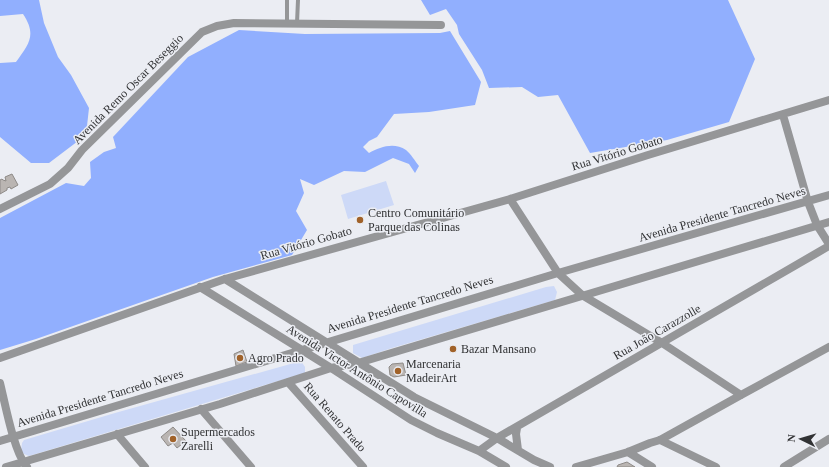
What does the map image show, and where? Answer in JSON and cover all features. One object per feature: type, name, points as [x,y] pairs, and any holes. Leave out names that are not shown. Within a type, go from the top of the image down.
[{"type":"street","name":"Avenida Remo Oscar Beseggio","points":[[0,209],[50,184],[68,168],[82,150],[202,32],[216,26],[234,23],[441,25]]},
{"type":"street","name":"Rua Vitório Gobato","points":[[0,358],[225,279],[510,199],[829,100]]},
{"type":"street","points":[[783,114],[808,202],[817,225],[829,245]]},
{"type":"street","name":"Avenida Presidente Tancredo Neves","points":[[0,441],[558,272],[829,195]]},
{"type":"street","points":[[510,199],[558,272],[582,295],[662,343],[741,395]]},
{"type":"street","points":[[6,467],[24,465],[117,434],[331,368],[358,363],[829,222]]},
{"type":"street","name":"Rua João Carazzolle","points":[[479,451],[497,438],[517,428],[829,245]]},
{"type":"street","name":"Avenida Victor Antônio Capovilla","points":[[225,279],[414,397],[497,438],[518,450],[535,463],[550,467]]},
{"type":"street","name":"Avenida Victor Antônio Capovilla","points":[[200,287],[331,368],[411,420],[479,451],[506,467]]},
{"type":"street","points":[[576,467],[628,452],[660,440],[829,347]]},
{"type":"street","name":"Rua Renato Prado","points":[[288,382],[363,467]]},
{"type":"street","points":[[0,383],[14,437],[24,465]]},
{"type":"street","points":[[201,409],[251,467]]},
{"type":"street","points":[[517,428],[516,434],[518,450]]},
{"type":"street","points":[[117,434],[145,467]]},
{"type":"street","points":[[784,467],[829,439]]},
{"type":"street","points":[[660,440],[716,467]]},
{"type":"street","points":[[628,452],[652,467]]},
{"type":"lane","points":[[287,0],[287,23]]},
{"type":"lane","points":[[297,23],[298,0]]},
{"type":"shaded area","points":[[0,0],[39,0],[44,23],[58,57],[71,75],[89,108],[86,135],[49,163],[31,163],[0,137],[0,63],[16,62],[28,44],[30,39],[30,28],[23,14],[0,16]]},
{"type":"shaded area","points":[[421,0],[728,0],[755,59],[729,122],[667,140],[590,153],[558,95],[538,97],[522,87],[489,88],[482,70],[459,34],[457,25],[446,9],[430,15]]},
{"type":"shaded area","points":[[239,30],[305,34],[440,33],[450,31],[481,82],[475,105],[429,112],[394,114],[377,137],[369,141],[363,147],[369,153],[387,146],[397,146],[406,150],[419,166],[415,173],[409,164],[393,158],[365,172],[344,171],[314,185],[300,179],[304,193],[296,211],[307,230],[292,255],[213,277],[36,339],[0,350],[0,218],[66,183],[84,186],[91,178],[90,162],[104,152],[116,148],[113,137],[188,57]]},
{"type":"shaded area","points":[[386,181],[394,205],[348,219],[341,195]]},
{"type":"shaded area","points":[[554,286],[557,292],[555,300],[362,358],[353,353],[353,345],[546,287]]},
{"type":"shaded area","points":[[301,361],[305,367],[305,373],[29,456],[21,451],[24,440]]},
{"type":"building","points":[[12,174],[18,185],[11,189],[10,187],[7,188],[7,190],[0,194],[0,180],[2,179],[6,181],[5,177]]},
{"type":"building","name":"Agro Prado","points":[[243,350],[247,362],[236,366],[234,354]]},
{"type":"building","name":"Marcenaria MadeirArt","points":[[403,363],[406,375],[394,377],[390,375],[389,367],[392,364]]},
{"type":"building","name":"Supermercados Zarelli","points":[[173,427],[186,441],[177,448],[173,443],[168,446],[161,437]]},
{"type":"building","points":[[627,462],[635,467],[617,467],[618,465]]},
{"type":"place","name":"Centro Comunitário Parque das Colinas","points":[[360,220]]},
{"type":"place","name":"Bazar Mansano","points":[[453,349]]},
{"type":"place","name":"Agro Prado","points":[[240,358]]},
{"type":"place","name":"Marcenaria MadeirArt","points":[[398,371]]},
{"type":"place","name":"Supermercados Zarelli","points":[[173,439]]}]
